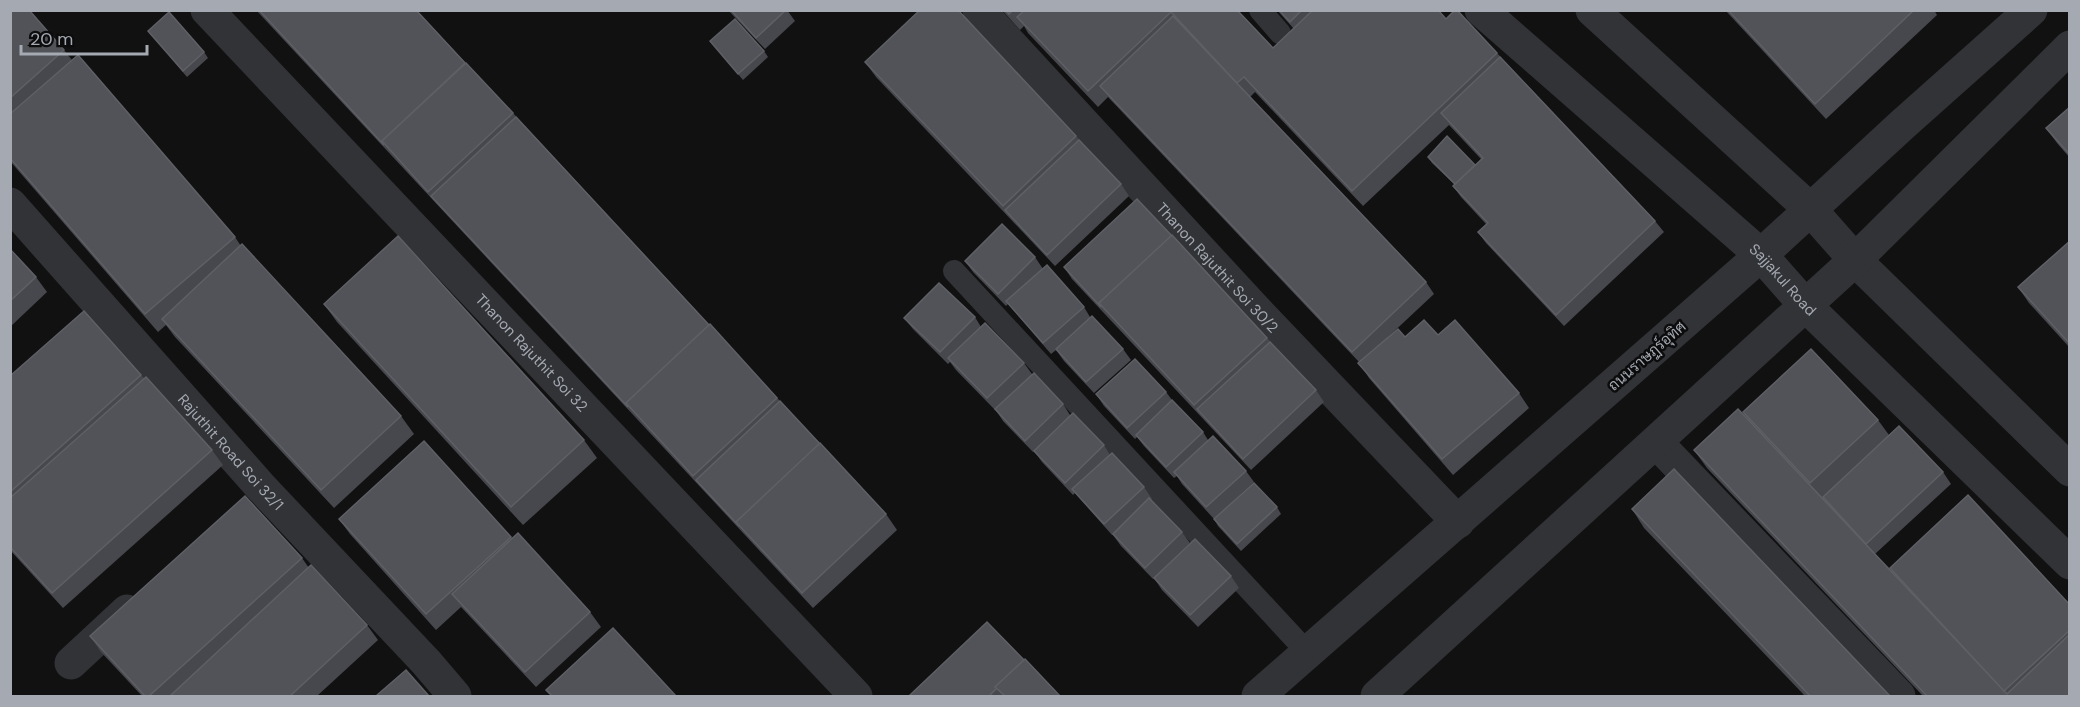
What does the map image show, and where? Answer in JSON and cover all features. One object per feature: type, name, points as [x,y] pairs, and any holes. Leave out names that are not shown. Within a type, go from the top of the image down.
[{"type":"street","name":"Thanon Rajuthit Soi 32","points":[[207,10],[856,696]]},
{"type":"street","name":"Thanon Rajuthit Soi 30/2","points":[[979,10],[1253,307],[1458,522]]},
{"type":"street","name":"Sajjakul Road","points":[[1481,10],[1761,255],[1805,304],[2070,563]]},
{"type":"street","points":[[1592,10],[1810,209],[1855,260],[2070,470]]},
{"type":"street","name":"ถนนราษฏร์อุทิศ","points":[[1258,696],[1761,255],[2031,10]]},
{"type":"street","points":[[1377,696],[1855,260],[2070,47]]},
{"type":"street","name":"Rajuthit Road Soi 32/1","points":[[10,204],[260,486],[426,662],[455,696]]},
{"type":"street","points":[[75,326],[100,303]]},
{"type":"street","points":[[1656,442],[1899,696]]},
{"type":"street","points":[[234,510],[260,486]]},
{"type":"street","points":[[71,663],[148,591]]},
{"type":"street","points":[[401,682],[426,662]]},
{"type":"lane","points":[[1260,10],[1280,33]]},
{"type":"lane","points":[[954,271],[1308,653]]},
{"type":"building","points":[[10,10],[29,10],[64,50],[10,98]]},
{"type":"building","points":[[259,10],[416,10],[465,63],[382,141],[384,145]]},
{"type":"building","points":[[731,10],[786,10],[756,38]]},
{"type":"building","points":[[920,10],[958,10],[1076,136],[1003,206],[865,62]]},
{"type":"building","points":[[1025,10],[1237,10],[1273,48],[1313,10],[1438,10],[1446,19],[1457,10],[1497,53],[1352,191],[1244,77],[1237,83],[1171,12],[1088,91],[1017,17]]},
{"type":"building","points":[[1279,10],[1302,10],[1290,22]]},
{"type":"building","points":[[1728,10],[1914,10],[1815,104]]},
{"type":"building","points":[[169,12],[204,52],[183,71],[148,31]]},
{"type":"building","points":[[1173,16],[1426,282],[1352,352],[1100,86]]},
{"type":"building","points":[[735,19],[764,51],[738,74],[710,41]]},
{"type":"building","points":[[78,55],[235,237],[145,314],[10,158],[10,114]]},
{"type":"building","points":[[1500,57],[1655,221],[1556,315],[1478,232],[1488,223],[1453,186],[1483,158],[1441,113]]},
{"type":"building","points":[[466,63],[513,113],[428,192],[382,141]]},
{"type":"building","points":[[2070,107],[2070,155],[2046,128]]},
{"type":"building","points":[[516,117],[709,325],[626,403],[628,407],[431,196]]},
{"type":"building","points":[[1447,136],[1475,165],[1455,184],[1428,157]]},
{"type":"building","points":[[1079,140],[1121,184],[1047,255],[1005,210]]},
{"type":"building","points":[[1137,199],[1172,236],[1099,303],[1101,307],[1064,267]]},
{"type":"building","points":[[1002,224],[1035,257],[998,294],[965,261]]},
{"type":"building","points":[[1172,235],[1267,338],[1194,405],[1099,303]]},
{"type":"building","points":[[398,236],[584,440],[511,507],[324,304]]},
{"type":"building","points":[[2070,241],[2070,344],[2018,287]]},
{"type":"building","points":[[242,244],[401,416],[321,490],[162,319]]},
{"type":"building","points":[[10,249],[36,277],[10,301]]},
{"type":"building","points":[[1047,265],[1084,307],[1043,343],[1006,301]]},
{"type":"building","points":[[939,283],[975,317],[940,352],[904,318]]},
{"type":"building","points":[[84,311],[141,375],[10,492],[10,376]]},
{"type":"building","points":[[1092,316],[1123,349],[1086,382],[1056,349]]},
{"type":"building","points":[[1424,320],[1438,335],[1455,320],[1519,393],[1442,459],[1358,363],[1398,329],[1405,337]]},
{"type":"building","points":[[985,323],[1024,363],[987,398],[948,358]]},
{"type":"building","points":[[710,324],[777,398],[693,476],[626,403]]},
{"type":"building","points":[[1270,342],[1316,390],[1243,459],[1197,409]]},
{"type":"building","points":[[1811,349],[1878,420],[1810,483],[1743,412]]},
{"type":"building","points":[[1135,359],[1166,392],[1127,428],[1096,394]]},
{"type":"building","points":[[1034,373],[1063,404],[1025,441],[995,409]]},
{"type":"building","points":[[146,377],[212,450],[52,593],[10,547],[10,498]]},
{"type":"building","points":[[1172,400],[1203,432],[1166,467],[1136,435]]},
{"type":"building","points":[[780,401],[820,444],[736,522],[739,526],[696,480]]},
{"type":"building","points":[[1738,409],[2007,694],[2070,634],[2070,696],[1927,696],[1694,450]]},
{"type":"building","points":[[1073,413],[1104,445],[1065,483],[1034,451]]},
{"type":"building","points":[[1899,426],[1943,472],[1866,544],[1823,497]]},
{"type":"building","points":[[1213,436],[1246,471],[1206,507],[1174,472]]},
{"type":"building","points":[[424,441],[511,537],[426,614],[339,519]]},
{"type":"building","points":[[820,443],[886,514],[802,593],[736,522]]},
{"type":"building","points":[[1112,453],[1144,487],[1104,524],[1072,489]]},
{"type":"building","points":[[1674,469],[1890,696],[1810,696],[1632,509]]},
{"type":"building","points":[[1254,483],[1277,507],[1237,544],[1214,519]]},
{"type":"building","points":[[1968,495],[2070,605],[2070,630],[2004,691],[1890,568]]},
{"type":"building","points":[[245,496],[302,558],[149,696],[145,696],[90,636]]},
{"type":"building","points":[[1149,498],[1182,532],[1145,568],[1113,534]]},
{"type":"building","points":[[518,533],[590,612],[525,672],[452,594]]},
{"type":"building","points":[[1195,539],[1231,576],[1190,615],[1154,578]]},
{"type":"building","points":[[311,565],[367,625],[290,696],[170,696]]},
{"type":"building","points":[[987,622],[1024,660],[995,687],[997,688],[989,696],[909,696]]},
{"type":"building","points":[[613,628],[676,696],[552,696],[546,690]]},
{"type":"building","points":[[1025,659],[1060,696],[1005,696],[995,687]]},
{"type":"building","points":[[406,670],[429,696],[376,696]]}]
